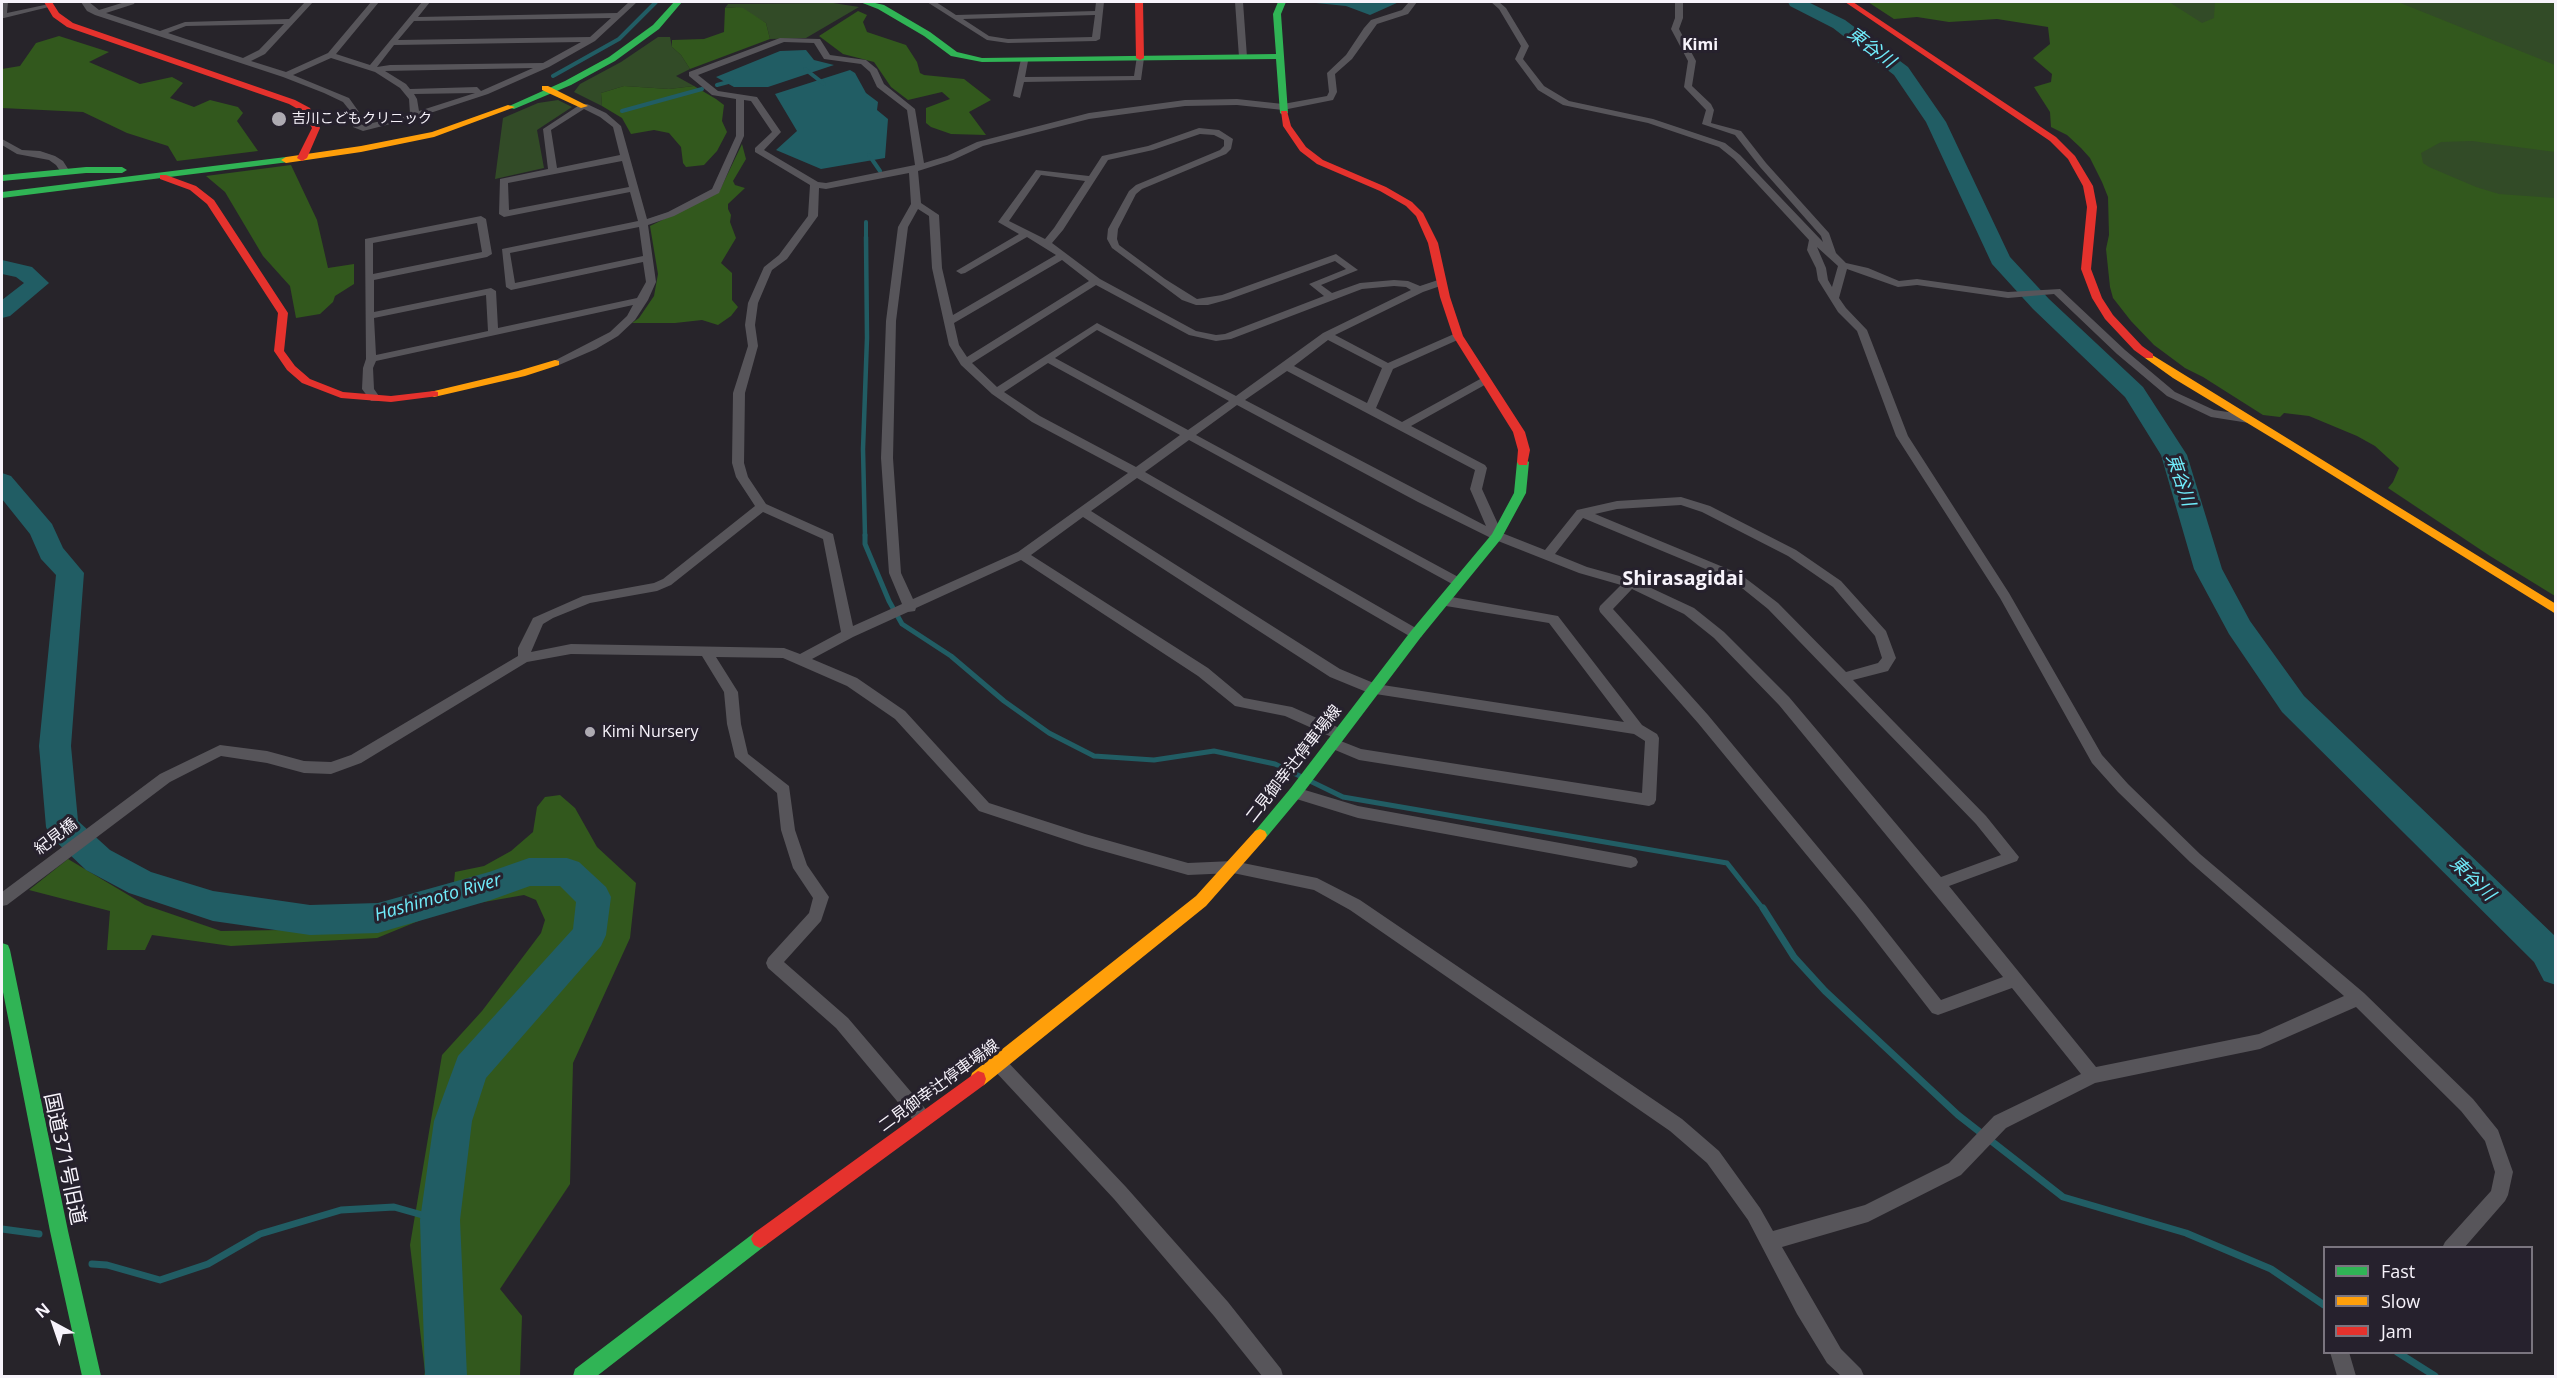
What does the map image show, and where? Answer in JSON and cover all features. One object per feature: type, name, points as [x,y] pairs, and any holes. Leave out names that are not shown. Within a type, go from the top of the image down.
[{"type":"street","points":[[4,2],[2,8],[4,16],[49,4],[57,15],[70,25],[292,102],[307,110],[316,128],[303,155]]},
{"type":"street","points":[[85,2],[90,9],[98,13],[286,75],[346,100],[355,112],[356,125],[363,128],[415,116],[485,92],[546,65],[592,39],[633,2]]},
{"type":"street","points":[[98,13],[131,2]]},
{"type":"street","points":[[244,61],[262,52],[309,2]]},
{"type":"street","points":[[286,75],[331,55],[375,2]]},
{"type":"street","points":[[375,69],[392,43],[426,2]]},
{"type":"street","points":[[548,89],[595,62],[625,41],[647,23],[666,2]]},
{"type":"street","points":[[2,195],[303,155],[428,127],[548,89],[612,59],[656,27],[678,2]]},
{"type":"street","points":[[864,2],[881,7],[927,34],[954,54],[982,60],[1279,56]]},
{"type":"street","points":[[931,2],[987,38],[1008,41],[1096,39],[1100,2]]},
{"type":"street","points":[[1020,80],[1138,78],[1139,2]]},
{"type":"street","points":[[1239,2],[1243,57]]},
{"type":"street","name":"二見御幸辻停車場線","points":[[582,1377],[646,1325],[808,1203],[999,1064],[1201,901],[1296,792],[1416,634],[1446,601],[1458,582],[1497,536],[1520,493],[1524,450],[1518,432],[1458,336],[1433,243],[1420,215],[1409,204],[1383,189],[1320,162],[1303,149],[1287,126],[1283,107],[1277,14],[1282,2]]},
{"type":"street","points":[[907,609],[895,573],[888,436],[891,321],[903,227],[916,204],[916,168],[911,109],[880,85],[874,71],[863,62],[828,57],[817,41],[783,40],[692,74],[715,93],[754,99],[777,132],[758,150],[815,184],[826,186],[916,168],[1017,134],[1109,113],[1185,103],[1237,102],[1283,107],[1330,98],[1333,92],[1331,73],[1349,57],[1367,30],[1374,22],[1405,12],[1413,2]]},
{"type":"street","points":[[1495,2],[1502,8],[1525,46],[1519,59],[1541,88],[1566,103],[1650,121],[1722,145],[1737,157],[1814,239],[1843,265],[1864,270],[1898,284],[1917,282],[2013,295],[2056,291],[2121,352],[2171,394],[2211,413],[2249,419]]},
{"type":"street","points":[[1679,2],[1679,18],[1675,29],[1692,61],[1688,87],[1707,104],[1710,110],[1706,124],[1738,134],[1826,235],[1831,253]]},
{"type":"street","points":[[1850,2],[2053,139],[2072,158],[2088,186],[2092,207],[2086,269],[2097,298],[2121,332],[2154,360],[2556,610]]},
{"type":"street","points":[[956,17],[1099,13]]},
{"type":"street","points":[[412,19],[620,15]]},
{"type":"street","points":[[159,34],[185,24],[291,21]]},
{"type":"street","points":[[392,43],[592,39]]},
{"type":"street","points":[[331,55],[375,69],[403,86],[413,99],[415,116]]},
{"type":"street","points":[[1017,96],[1024,61]]},
{"type":"street","points":[[375,69],[546,65]]},
{"type":"street","points":[[2,178],[114,169],[151,174],[193,188],[212,202],[283,313],[279,351],[291,368],[306,381],[341,395],[375,399],[423,396],[521,374],[555,363],[592,347],[614,334],[631,318],[651,282],[643,223],[617,126],[603,115],[548,89]]},
{"type":"street","points":[[407,92],[481,90],[485,92]]},
{"type":"street","points":[[649,258],[511,287],[505,251],[643,223],[671,214],[716,191],[740,136],[740,98]]},
{"type":"street","points":[[553,171],[547,129],[584,106]]},
{"type":"street","points":[[1046,243],[1058,231],[1105,158],[1150,148],[1199,131],[1224,135],[1230,143],[1223,152],[1139,187],[1132,193],[1113,229],[1112,239],[1115,246],[1161,281],[1196,302],[1208,302],[1226,297],[1336,257],[1353,270],[1314,284],[1330,296]]},
{"type":"street","points":[[2,142],[20,152],[52,158],[60,163],[65,172]]},
{"type":"street","points":[[626,157],[502,181],[504,214],[633,189]]},
{"type":"street","points":[[2,187],[270,160]]},
{"type":"street","points":[[1092,179],[1039,172],[1003,222],[1046,243],[1096,281],[1193,333],[1216,338],[1227,337],[1360,286],[1408,284],[1419,290]]},
{"type":"street","points":[[815,184],[813,216],[783,257],[768,268],[753,303],[750,325],[753,346],[739,393],[738,463],[742,477],[762,507],[829,537],[854,632]]},
{"type":"street","points":[[916,204],[934,215],[937,268],[954,345],[965,363],[996,392],[1036,419],[1138,473],[1416,634]]},
{"type":"street","points":[[369,278],[487,254],[481,219],[368,241],[371,359],[368,368],[368,389],[375,399]]},
{"type":"street","points":[[962,271],[1027,233]]},
{"type":"street","points":[[1814,239],[1812,250],[1824,280],[1842,310],[1862,330],[1902,436],[2005,596],[2097,759],[2122,788],[2195,858],[2358,998],[2467,1105],[2492,1136],[2504,1172],[2499,1196],[2453,1246]]},
{"type":"street","points":[[950,321],[1061,256]]},
{"type":"street","points":[[1835,297],[1843,265]]},
{"type":"street","points":[[965,363],[1096,281]]},
{"type":"street","points":[[800,660],[854,632],[1022,555],[1327,335],[1419,290],[1442,282]]},
{"type":"street","points":[[369,316],[491,291],[493,332]]},
{"type":"street","points":[[371,359],[643,300]]},
{"type":"street","points":[[996,392],[1097,326],[1422,500],[1497,536],[1583,570],[1630,583],[1689,611],[1719,636],[1784,701],[1938,884],[2094,1076]]},
{"type":"street","points":[[1327,335],[1388,367]]},
{"type":"street","points":[[1370,408],[1388,367],[1458,336]]},
{"type":"street","points":[[1047,358],[1458,582]]},
{"type":"street","points":[[1287,366],[1370,408],[1401,428],[1481,468],[1476,489],[1497,536]]},
{"type":"street","points":[[1401,428],[1486,380]]},
{"type":"street","points":[[1547,556],[1581,513],[1617,506],[1681,501],[1706,509],[1792,553],[1837,584],[1881,634],[1889,658],[1882,667],[1844,678]]},
{"type":"street","points":[[524,658],[525,648],[538,621],[588,599],[657,586],[667,582],[762,507]]},
{"type":"street","points":[[1083,512],[1335,673],[1374,689],[1637,729]]},
{"type":"street","points":[[1581,513],[1736,577],[1773,606],[1981,820],[2012,857],[1938,884]]},
{"type":"street","points":[[1022,555],[1203,672],[1240,702],[1287,711],[1359,754],[1648,800],[1652,738],[1637,729],[1553,619],[1446,601]]},
{"type":"street","points":[[1630,583],[1605,609],[1703,719],[1861,910],[1938,1008],[2014,980]]},
{"type":"street","name":"紀見橋","points":[[2,900],[165,777],[220,750],[304,767],[331,768],[356,759],[524,658],[570,649],[784,653],[852,682],[900,715],[984,807],[1085,840],[1188,869],[1233,867],[1317,884],[1355,905],[1676,1125],[1713,1157],[1754,1214],[1834,1356],[1854,1377]]},
{"type":"street","points":[[706,652],[731,692],[734,724],[742,757],[784,790],[788,830],[800,868],[821,897],[816,916],[774,963],[842,1023],[923,1119]]},
{"type":"street","points":[[1296,792],[1358,812],[1630,862]]},
{"type":"street","name":"国道371号旧道","points":[[2,950],[59,1231],[92,1377]]},
{"type":"street","points":[[1768,1242],[1868,1213],[1955,1169],[2000,1122],[2094,1076],[2260,1041],[2358,998]]},
{"type":"street","points":[[999,1064],[1120,1192],[1221,1309],[1274,1377]]},
{"type":"street","points":[[2339,1354],[2342,1367],[2348,1377]]},
{"type":"green space","points":[[1868,2],[2169,2],[2202,23],[2214,18],[2215,2],[2398,2],[2555,65],[2555,152],[2472,141],[2441,142],[2421,153],[2423,163],[2429,167],[2476,187],[2499,194],[2555,198],[2555,596],[2388,488],[2399,468],[2375,446],[2309,416],[2284,413],[2280,417],[2263,415],[2185,368],[2154,345],[2131,321],[2113,298],[2110,287],[2106,249],[2109,235],[2108,197],[2102,182],[2090,158],[2081,148],[2067,135],[2051,127],[2050,112],[2034,87],[2051,82],[2052,74],[2033,58],[2050,44],[2048,27],[1997,19],[1949,22],[1917,17],[1894,19]]},
{"type":"green space","points":[[2120,2],[2555,2],[2555,231],[2324,158]]},
{"type":"green space","points":[[833,3],[859,7],[806,38],[770,39],[766,23],[737,7],[725,8],[728,4]]},
{"type":"green space","points":[[725,8],[743,8],[766,23],[770,39],[690,69],[681,55],[672,47],[672,40],[704,39],[724,32]]},
{"type":"green space","points":[[858,11],[867,15],[863,22],[867,32],[906,45],[917,62],[920,73],[964,79],[991,100],[969,112],[986,135],[951,134],[931,127],[926,123],[926,108],[950,99],[942,92],[908,100],[891,87],[874,62],[843,54],[819,36]]},
{"type":"green space","points":[[59,36],[109,52],[89,62],[140,84],[172,77],[183,83],[170,98],[194,107],[210,100],[238,107],[243,113],[237,121],[258,151],[177,161],[168,146],[127,133],[83,112],[2,108],[2,69],[20,66],[36,43]]},
{"type":"green space","points":[[658,37],[670,37],[672,47],[681,55],[690,69],[676,76],[694,86],[669,89],[624,86],[601,93],[602,106],[574,92],[580,84],[621,62]]},
{"type":"green space","points":[[624,86],[669,89],[694,86],[716,99],[724,105],[722,121],[727,132],[717,151],[704,165],[686,167],[683,163],[681,147],[669,133],[654,130],[631,134],[622,118],[602,106],[601,93]]},
{"type":"green space","points":[[558,100],[572,107],[537,130],[544,168],[495,179],[503,118],[538,103]]},
{"type":"green space","points":[[742,144],[746,159],[733,181],[735,185],[745,188],[728,204],[730,222],[736,238],[721,263],[732,273],[732,300],[738,307],[731,316],[718,325],[702,320],[675,323],[632,323],[639,318],[654,296],[658,274],[650,226],[719,192]]},
{"type":"green space","points":[[291,165],[317,220],[328,268],[354,264],[354,284],[335,296],[333,302],[320,314],[296,318],[290,286],[263,256],[225,192],[206,176]]},
{"type":"green space","points":[[560,795],[575,808],[597,847],[636,883],[630,938],[573,1063],[570,1184],[500,1289],[522,1316],[520,1376],[424,1376],[410,1245],[442,1055],[482,1011],[541,933],[545,920],[536,900],[524,895],[450,908],[377,938],[231,946],[152,935],[145,950],[107,950],[110,911],[29,890],[68,859],[145,905],[221,931],[343,929],[452,903],[455,872],[484,866],[511,851],[533,832],[537,807],[545,797]]},
{"type":"water","points":[[1306,2],[1399,2],[1370,15],[1346,6]]},
{"type":"water","points":[[806,50],[814,60],[834,65],[768,87],[734,87],[716,77],[780,51]]},
{"type":"water","points":[[850,70],[855,73],[866,93],[878,102],[877,110],[888,119],[885,158],[821,169],[776,150],[797,131],[775,94]]},
{"type":"waterway","points":[[553,76],[619,39],[656,2]]},
{"type":"waterway","name":"東谷川","points":[[1796,2],[1839,24],[1901,71],[1936,122],[2000,259],[2041,304],[2134,392],[2174,455],[2208,569],[2239,627],[2293,704],[2546,951],[2556,970]]},
{"type":"waterway","points":[[805,69],[824,84]]},
{"type":"waterway","points":[[717,85],[732,81]]},
{"type":"waterway","points":[[622,111],[702,89]]},
{"type":"waterway","points":[[869,155],[880,171]]},
{"type":"waterway","points":[[866,222],[866,237]]},
{"type":"waterway","points":[[865,536],[863,449],[867,338],[866,237]]},
{"type":"waterway","name":"Hashimoto River","points":[[2,267],[24,272],[38,283],[2,311]]},
{"type":"waterway","name":"Hashimoto River","points":[[2,482],[42,531],[51,552],[70,573],[55,746],[62,827],[98,860],[141,883],[213,906],[310,920],[378,918],[491,886],[529,872],[567,872],[594,897],[589,935],[471,1068],[453,1121],[440,1220],[446,1376]]},
{"type":"waterway","points":[[865,536],[865,544],[889,601],[902,624],[951,656],[1004,701],[1049,733],[1094,756],[1154,760],[1214,751],[1275,764],[1343,797],[1727,863],[1764,910]]},
{"type":"waterway","points":[[1763,908],[1794,957],[1825,991],[1958,1115],[2063,1197],[2186,1233],[2271,1269],[2323,1304]]},
{"type":"waterway","points":[[92,1264],[107,1265],[160,1280],[208,1264],[260,1234],[341,1210],[394,1207],[440,1220]]},
{"type":"waterway","points":[[2,1229],[39,1234]]},
{"type":"waterway","points":[[2400,1354],[2435,1376]]},
{"type":"traffic: fast","points":[[511,107],[568,83],[612,59],[656,27],[678,2]]},
{"type":"traffic: fast","points":[[864,2],[881,7],[927,34],[954,54],[982,60],[1279,56]]},
{"type":"traffic: fast","points":[[1282,2],[1277,14],[1284,113]]},
{"type":"traffic: fast","points":[[2,195],[286,160]]},
{"type":"traffic: fast","points":[[2,178],[86,170],[122,170]]},
{"type":"traffic: fast","points":[[1260,835],[1295,793],[1416,634],[1497,536],[1520,493],[1523,462]]},
{"type":"traffic: fast","points":[[2,950],[59,1231],[92,1376]]},
{"type":"traffic: fast","points":[[582,1376],[760,1239]]},
{"type":"traffic: slow","points":[[545,88],[584,106]]},
{"type":"traffic: slow","points":[[286,160],[361,149],[434,134],[511,107]]},
{"type":"traffic: slow","points":[[2149,356],[2177,376],[2291,444],[2556,610]]},
{"type":"traffic: slow","points":[[434,394],[521,374],[555,363]]},
{"type":"traffic: slow","points":[[978,1079],[1201,901],[1260,835]]},
{"type":"traffic: jam","points":[[48,2],[56,15],[70,25],[292,102],[307,110],[316,128],[302,158]]},
{"type":"traffic: jam","points":[[1139,2],[1140,58]]},
{"type":"traffic: jam","points":[[1849,2],[2053,139],[2072,158],[2088,186],[2092,207],[2086,269],[2097,298],[2109,317],[2138,348],[2149,356]]},
{"type":"traffic: jam","points":[[1284,113],[1287,126],[1303,149],[1320,162],[1383,189],[1409,204],[1420,215],[1433,243],[1445,297],[1458,336],[1519,432],[1524,450],[1523,462]]},
{"type":"traffic: jam","points":[[163,177],[193,188],[211,202],[283,313],[279,351],[291,368],[306,381],[341,395],[391,399],[434,394]]},
{"type":"traffic: jam","points":[[760,1239],[978,1079]]},
{"type":"place","name":"吉川こどもクリニック","points":[[279,119]]},
{"type":"place","name":"Kimi Nursery","points":[[590,732]]},
{"type":"district","name":"Kimi","points":[[1700,45]]},
{"type":"district","name":"Shirasagidai","points":[[1683,579]]}]
